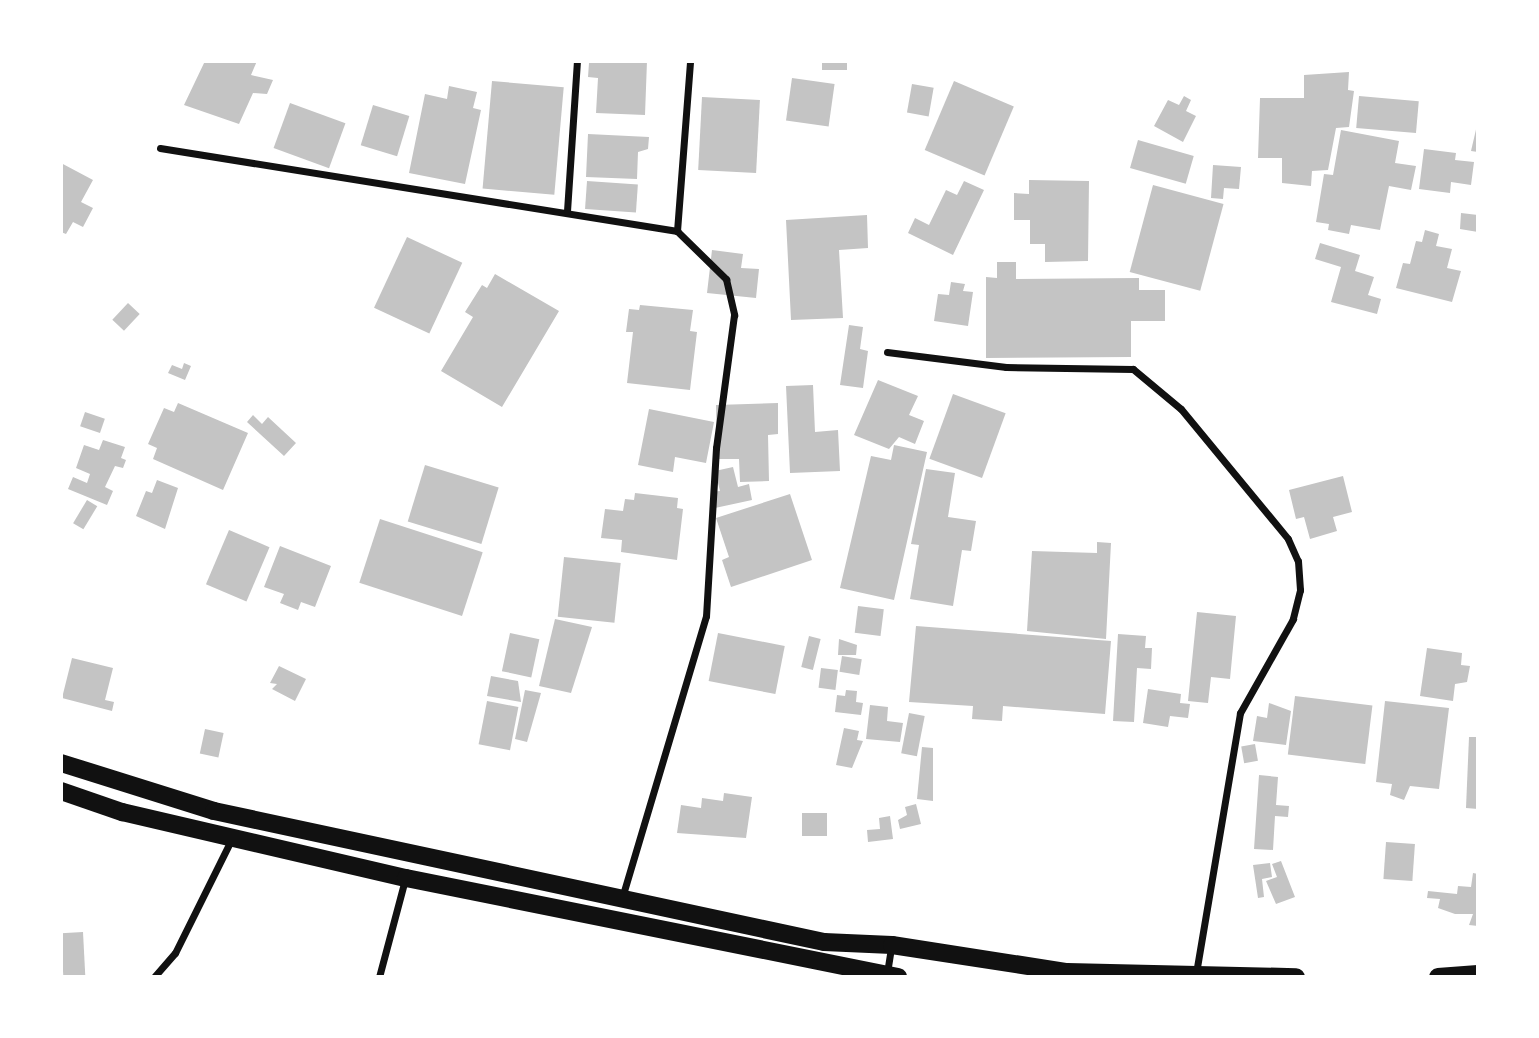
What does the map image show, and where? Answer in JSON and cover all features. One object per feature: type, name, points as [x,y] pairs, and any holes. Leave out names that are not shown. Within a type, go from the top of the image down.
[{"type":"main road","points":[[61,763],[214,811],[824,942],[892,945],[1067,972],[1196,972],[1296,977]]},
{"type":"main road","points":[[61,790],[122,812],[406,878],[890,976]]},
{"type":"main road","points":[[1438,977],[1478,974]]},
{"type":"street","points":[[567,211],[577,61]]},
{"type":"street","points":[[677,232],[690,61]]},
{"type":"street","points":[[160,149],[567,211],[677,232],[726,279],[734,315],[716,448],[706,616],[622,898]]},
{"type":"street","points":[[887,352],[995,366],[1133,369],[1181,409],[1288,539],[1298,561],[1300,590],[1293,619],[1240,713],[1196,972]]},
{"type":"street","points":[[154,977],[175,953],[233,837]]},
{"type":"street","points":[[379,977],[406,878]]},
{"type":"street","points":[[890,976],[892,945]]},
{"type":"building","points":[[205,61],[257,61],[251,75],[273,80],[267,94],[253,93],[239,124],[184,105]]},
{"type":"building","points":[[647,61],[645,115],[596,113],[598,78],[588,77],[589,63]]},
{"type":"building","points":[[822,61],[847,61],[847,70],[822,70]]},
{"type":"building","points":[[1349,72],[1348,90],[1354,91],[1349,127],[1336,128],[1328,170],[1312,171],[1311,186],[1282,183],[1282,158],[1258,158],[1260,98],[1304,98],[1304,75]]},
{"type":"building","points":[[792,78],[835,84],[829,127],[786,121]]},
{"type":"building","points":[[492,81],[564,87],[554,195],[483,189]]},
{"type":"building","points":[[954,81],[1014,106],[985,175],[925,150]]},
{"type":"building","points":[[912,84],[934,88],[929,116],[907,113]]},
{"type":"building","points":[[449,86],[477,92],[473,108],[481,110],[465,184],[409,173],[425,94],[447,99]]},
{"type":"building","points":[[1184,96],[1191,100],[1186,111],[1196,116],[1183,142],[1154,126],[1168,100],[1179,105]]},
{"type":"building","points":[[1359,96],[1419,101],[1416,133],[1356,128]]},
{"type":"building","points":[[702,97],[760,100],[756,173],[698,170]]},
{"type":"building","points":[[290,103],[345,123],[329,168],[274,148]]},
{"type":"building","points":[[373,105],[409,116],[397,156],[361,145]]},
{"type":"building","points":[[1478,121],[1478,152],[1471,151]]},
{"type":"building","points":[[1341,130],[1399,141],[1395,163],[1416,166],[1411,190],[1389,186],[1380,230],[1351,225],[1349,234],[1328,230],[1329,224],[1316,222],[1324,174],[1333,175]]},
{"type":"building","points":[[588,134],[649,137],[648,149],[638,152],[637,179],[586,177]]},
{"type":"building","points":[[1138,140],[1194,156],[1186,184],[1130,168]]},
{"type":"building","points":[[1424,149],[1456,153],[1455,160],[1474,162],[1471,185],[1451,182],[1450,193],[1419,189]]},
{"type":"building","points":[[61,163],[93,180],[81,202],[93,208],[83,227],[73,222],[66,234],[61,232]]},
{"type":"building","points":[[1213,165],[1241,167],[1239,189],[1224,188],[1223,199],[1211,198]]},
{"type":"building","points":[[1029,180],[1089,181],[1088,261],[1045,262],[1045,244],[1030,244],[1030,220],[1014,220],[1014,193],[1029,194]]},
{"type":"building","points":[[587,181],[638,185],[636,212],[585,209]]},
{"type":"building","points":[[964,181],[984,190],[953,255],[908,233],[915,218],[929,225],[946,190],[957,195]]},
{"type":"building","points":[[1153,185],[1224,204],[1200,291],[1130,272]]},
{"type":"building","points":[[1461,213],[1478,215],[1478,232],[1460,229]]},
{"type":"building","points":[[867,215],[868,248],[839,250],[843,318],[791,320],[786,220]]},
{"type":"building","points":[[1425,230],[1439,234],[1436,246],[1452,249],[1447,268],[1461,271],[1452,302],[1396,288],[1403,263],[1410,264],[1416,241],[1422,242]]},
{"type":"building","points":[[407,237],[462,263],[429,333],[374,308]]},
{"type":"building","points":[[1320,243],[1360,255],[1355,271],[1374,277],[1368,295],[1381,299],[1377,314],[1331,302],[1341,267],[1315,259]]},
{"type":"building","points":[[712,250],[743,254],[741,268],[759,269],[756,298],[707,293]]},
{"type":"building","points":[[997,262],[1016,262],[1016,279],[1139,278],[1139,290],[1165,290],[1165,321],[1131,321],[1131,357],[986,358],[986,277],[997,278]]},
{"type":"building","points":[[495,274],[559,311],[502,407],[441,371],[473,317],[465,312],[482,285],[487,288]]},
{"type":"building","points":[[951,282],[965,284],[963,291],[973,292],[968,326],[934,321],[938,294],[949,295]]},
{"type":"building","points":[[128,303],[140,314],[124,331],[112,320]]},
{"type":"building","points":[[640,305],[693,310],[690,331],[697,332],[690,390],[627,383],[633,332],[626,332],[629,309],[639,310]]},
{"type":"building","points":[[849,325],[863,327],[860,349],[868,351],[863,388],[840,385]]},
{"type":"building","points":[[184,363],[191,366],[185,380],[168,373],[172,365],[182,369]]},
{"type":"building","points":[[878,380],[918,396],[909,415],[924,421],[915,444],[899,437],[889,449],[854,435]]},
{"type":"building","points":[[813,385],[815,432],[838,430],[840,471],[790,473],[786,386]]},
{"type":"building","points":[[953,394],[1006,413],[982,478],[929,459]]},
{"type":"building","points":[[178,403],[248,433],[223,490],[153,459],[157,448],[148,444],[164,408],[174,412]]},
{"type":"building","points":[[778,403],[778,434],[768,435],[769,481],[740,482],[739,459],[717,459],[716,405]]},
{"type":"building","points":[[649,409],[714,422],[706,463],[675,457],[673,472],[638,465]]},
{"type":"building","points":[[85,412],[105,419],[100,433],[80,426]]},
{"type":"building","points":[[253,415],[262,424],[268,417],[296,443],[284,456],[247,422]]},
{"type":"building","points":[[103,440],[125,447],[121,458],[126,460],[123,468],[115,466],[105,487],[113,491],[107,505],[68,489],[73,477],[87,483],[90,474],[76,468],[84,445],[99,450]]},
{"type":"building","points":[[894,445],[927,452],[894,600],[840,588],[871,456],[891,460]]},
{"type":"building","points":[[425,465],[499,488],[481,544],[408,521]]},
{"type":"building","points":[[733,467],[738,487],[749,484],[752,500],[715,508],[711,492],[720,491],[715,471]]},
{"type":"building","points":[[926,469],[955,473],[948,517],[976,521],[971,551],[962,550],[953,606],[910,599],[919,545],[911,544]]},
{"type":"building","points":[[1343,476],[1352,512],[1333,517],[1337,531],[1310,539],[1304,517],[1296,519],[1289,490]]},
{"type":"building","points":[[157,480],[178,488],[165,529],[136,516],[146,491],[152,493]]},
{"type":"building","points":[[635,493],[678,498],[677,508],[683,509],[677,560],[621,552],[622,540],[601,538],[605,509],[623,511],[625,499],[634,500]]},
{"type":"building","points":[[790,494],[812,560],[731,587],[722,560],[729,557],[716,518]]},
{"type":"building","points":[[87,500],[97,506],[83,529],[73,523]]},
{"type":"building","points":[[380,519],[483,552],[462,616],[359,583]]},
{"type":"building","points":[[229,530],[270,547],[246,602],[206,584]]},
{"type":"building","points":[[1097,542],[1111,543],[1106,639],[1027,631],[1032,551],[1097,553]]},
{"type":"building","points":[[280,546],[331,566],[315,607],[301,602],[298,610],[280,603],[284,594],[264,587]]},
{"type":"building","points":[[564,557],[621,563],[614,623],[558,617]]},
{"type":"building","points":[[858,606],[884,609],[881,636],[855,633]]},
{"type":"building","points":[[1197,612],[1236,616],[1230,679],[1211,677],[1208,703],[1188,701]]},
{"type":"building","points":[[555,619],[592,627],[571,693],[539,686]]},
{"type":"building","points":[[916,626],[1111,641],[1105,714],[1003,706],[1002,721],[972,719],[973,706],[909,702]]},
{"type":"building","points":[[510,633],[539,639],[531,677],[502,671]]},
{"type":"building","points":[[718,633],[785,646],[775,694],[709,681]]},
{"type":"building","points":[[1118,634],[1146,636],[1145,648],[1152,648],[1151,669],[1137,668],[1134,722],[1113,721]]},
{"type":"building","points":[[809,636],[821,639],[813,670],[801,667]]},
{"type":"building","points":[[839,639],[857,645],[856,655],[838,655]]},
{"type":"building","points":[[1427,648],[1462,653],[1461,665],[1470,666],[1467,682],[1455,684],[1453,701],[1420,696]]},
{"type":"building","points":[[842,656],[862,659],[859,675],[839,672]]},
{"type":"building","points":[[72,658],[113,668],[105,700],[114,702],[112,711],[62,698]]},
{"type":"building","points":[[279,666],[306,679],[295,701],[272,689],[277,684],[270,683]]},
{"type":"building","points":[[821,668],[838,670],[835,690],[819,688]]},
{"type":"building","points":[[491,676],[518,681],[521,702],[487,696]]},
{"type":"building","points":[[1148,689],[1181,694],[1180,703],[1190,704],[1188,718],[1170,716],[1168,727],[1143,723]]},
{"type":"building","points":[[525,690],[541,693],[527,742],[515,739]]},
{"type":"building","points":[[846,690],[857,691],[856,702],[863,703],[861,715],[835,712],[837,695],[845,696]]},
{"type":"building","points":[[1295,696],[1372,706],[1365,764],[1288,755]]},
{"type":"building","points":[[487,701],[518,707],[510,750],[479,744]]},
{"type":"building","points":[[1385,701],[1449,708],[1439,789],[1410,786],[1404,800],[1390,795],[1392,784],[1376,782]]},
{"type":"building","points":[[1269,703],[1291,711],[1286,745],[1253,741],[1257,716],[1267,718]]},
{"type":"building","points":[[870,705],[888,707],[887,721],[903,723],[900,742],[866,739]]},
{"type":"building","points":[[909,713],[925,716],[917,756],[901,753]]},
{"type":"building","points":[[844,728],[859,731],[857,740],[863,741],[852,768],[836,765]]},
{"type":"building","points":[[205,729],[224,733],[218,757],[200,753]]},
{"type":"building","points":[[1469,737],[1478,737],[1478,809],[1466,808]]},
{"type":"building","points":[[1255,744],[1258,761],[1244,763],[1241,746]]},
{"type":"building","points":[[922,747],[933,748],[933,801],[917,799]]},
{"type":"building","points":[[1259,775],[1278,777],[1276,805],[1289,806],[1288,817],[1275,816],[1273,850],[1254,849]]},
{"type":"building","points":[[724,793],[752,797],[746,838],[677,833],[681,805],[701,808],[702,798],[723,801]]},
{"type":"building","points":[[916,804],[921,824],[900,829],[898,820],[907,815],[905,807]]},
{"type":"building","points":[[802,813],[827,813],[827,836],[802,836]]},
{"type":"building","points":[[890,816],[893,839],[868,842],[867,830],[880,829],[879,818]]},
{"type":"building","points":[[1386,842],[1415,844],[1412,881],[1383,879]]},
{"type":"building","points":[[1281,861],[1295,897],[1276,904],[1266,881],[1277,877],[1272,864]]},
{"type":"building","points":[[1270,863],[1272,877],[1262,879],[1264,897],[1258,898],[1253,865]]},
{"type":"building","points":[[1473,873],[1478,874],[1478,926],[1469,925],[1473,914],[1455,914],[1438,908],[1440,899],[1427,898],[1428,891],[1457,894],[1458,886],[1471,887]]},
{"type":"building","points":[[83,932],[85,977],[63,977],[61,933]]}]
